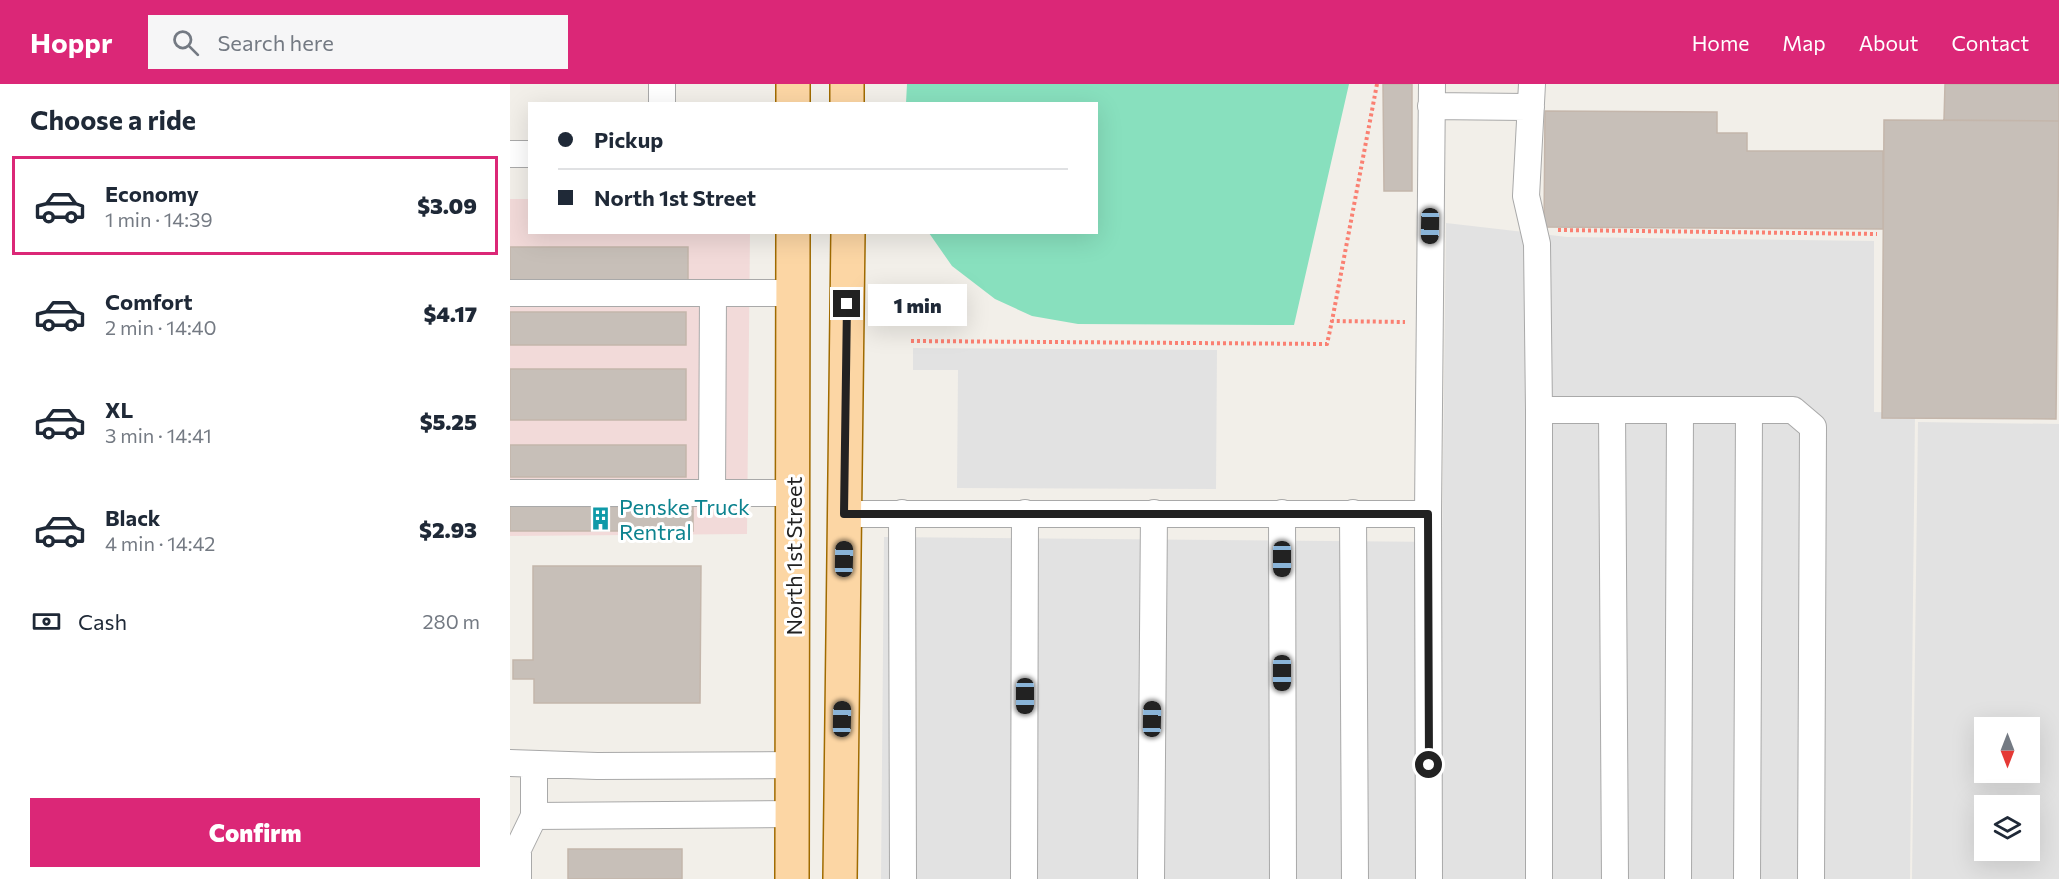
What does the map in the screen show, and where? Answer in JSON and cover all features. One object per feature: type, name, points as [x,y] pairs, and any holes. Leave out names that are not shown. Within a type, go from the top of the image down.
[{"type":"main road","points":[[793,84],[793,102]]},
{"type":"main road","points":[[847,84],[848,102]]},
{"type":"main road","name":"North 1st Street","points":[[792,879],[793,234]]},
{"type":"main road","points":[[840,879],[848,234]]},
{"type":"lane","points":[[662,84],[662,102]]},
{"type":"lane","points":[[1429,879],[1428,514],[1432,95],[1532,95],[1526,196],[1537,244],[1539,879]]},
{"type":"lane","points":[[510,154],[528,154]]},
{"type":"lane","points":[[510,293],[793,293]]},
{"type":"lane","points":[[712,493],[713,293]]},
{"type":"lane","points":[[1539,410],[1793,410],[1813,427],[1811,879]]},
{"type":"lane","points":[[1612,410],[1615,879]]},
{"type":"lane","points":[[1678,879],[1680,410]]},
{"type":"lane","points":[[1747,879],[1749,410]]},
{"type":"lane","points":[[510,493],[793,493]]},
{"type":"lane","points":[[902,513],[903,879]]},
{"type":"lane","points":[[1024,879],[1025,513]]},
{"type":"lane","points":[[1151,879],[1154,513]]},
{"type":"lane","points":[[1282,513],[1283,879]]},
{"type":"lane","points":[[1353,513],[1355,879]]},
{"type":"lane","points":[[844,514],[1428,514]]},
{"type":"lane","points":[[518,879],[518,849],[534,816],[522,764],[793,765]]},
{"type":"lane","points":[[534,816],[793,814]]},
{"type":"path","points":[[911,341],[1327,344],[1377,84]]},
{"type":"path","points":[[1551,230],[1877,234]]},
{"type":"path","points":[[1332,321],[1415,323]]},
{"type":"shaded area","points":[[510,199],[528,199],[528,234],[750,234],[747,534],[510,536]]},
{"type":"shaded area","points":[[1446,223],[1567,237],[1874,241],[1874,412],[1915,413],[1910,879],[881,879],[884,537],[1442,542]]},
{"type":"shaded area","points":[[913,348],[1217,350],[1216,489],[957,488],[958,370],[913,370]]},
{"type":"shaded area","points":[[1918,422],[2059,424],[2059,879],[1912,879]]},
{"type":"green space","points":[[907,84],[1349,84],[1294,325],[1078,324],[1032,316],[995,299],[952,266],[930,234],[1098,234],[1098,102],[906,102]]},
{"type":"building","points":[[1383,84],[1412,84],[1412,191],[1384,191]]},
{"type":"building","points":[[1945,84],[2059,84],[2059,121],[1944,120]]},
{"type":"building","points":[[1545,111],[1717,112],[1717,133],[1747,133],[1747,151],[1883,151],[1883,229],[1544,227]]},
{"type":"building","points":[[1884,120],[2059,121],[2056,419],[1882,418]]},
{"type":"building","points":[[510,247],[688,247],[688,283],[510,283]]},
{"type":"building","points":[[510,312],[686,312],[686,345],[510,345]]},
{"type":"building","points":[[510,369],[686,369],[686,420],[510,420]]},
{"type":"building","points":[[510,445],[686,445],[686,477],[510,477]]},
{"type":"building","name":"Penske Truck Rentral","points":[[510,506],[693,507],[693,531],[510,531]]},
{"type":"building","points":[[533,566],[701,566],[700,703],[534,703],[534,679],[513,679],[513,660],[533,660]]},
{"type":"building","points":[[568,849],[682,849],[682,879],[568,879]]},
{"type":"place","name":"Penske Truck Rentral","points":[[601,519]]},
{"type":"route","points":[[847,304],[844,514],[1428,514],[1429,765]]}]
